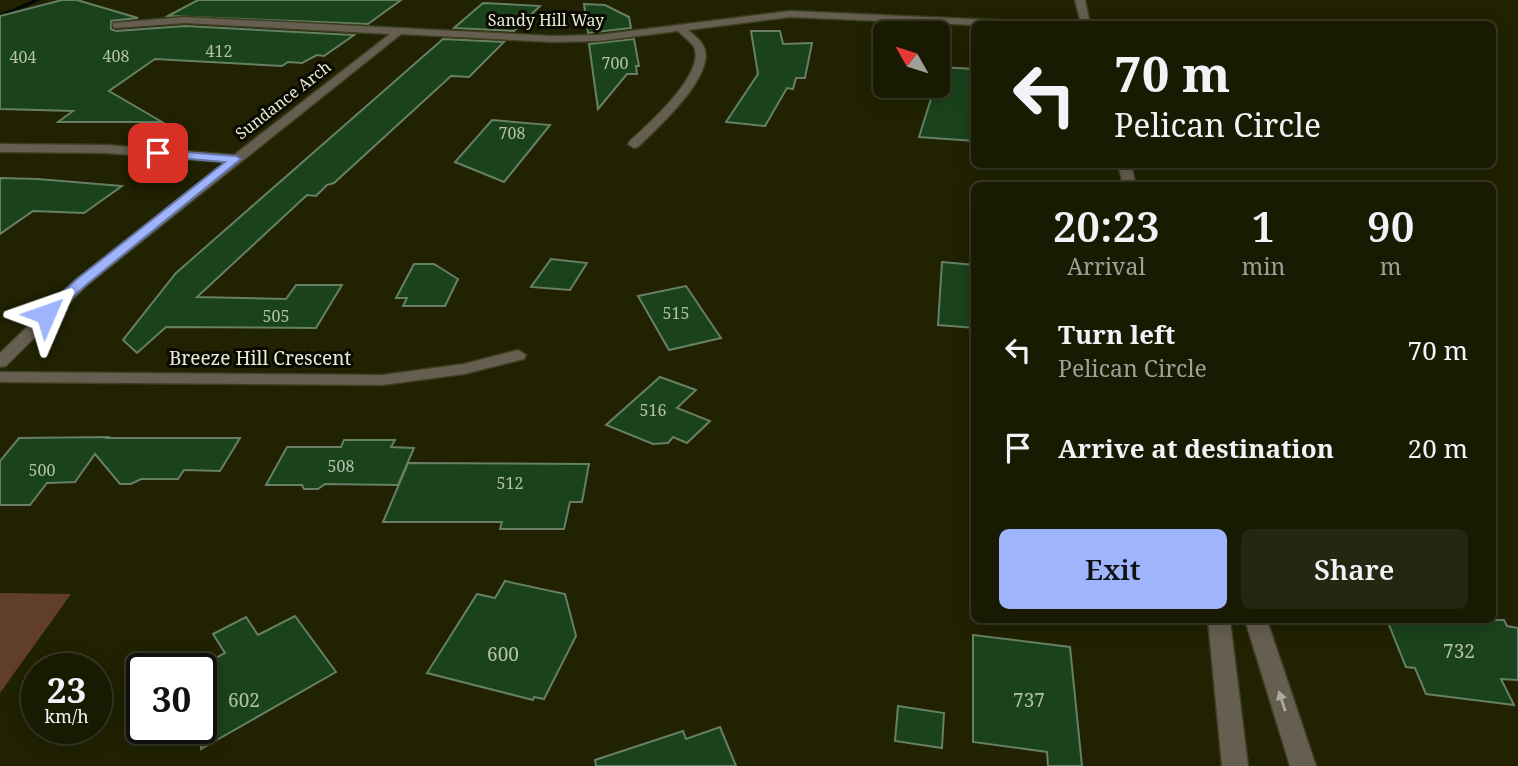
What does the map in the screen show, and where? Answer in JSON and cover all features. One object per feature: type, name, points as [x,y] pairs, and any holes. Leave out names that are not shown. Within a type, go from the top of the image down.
[{"type":"street","points":[[1080,0],[1085,21]]},
{"type":"street","name":"Sandy Hill Way","points":[[116,25],[194,20],[575,39],[790,14],[971,22]]},
{"type":"street","points":[[634,144],[675,102],[700,64],[699,47],[680,27]]},
{"type":"street","name":"Sundance Arch","points":[[0,362],[82,282],[399,32]]},
{"type":"street","points":[[0,148],[106,149],[236,159]]},
{"type":"street","name":"Breeze Hill Crescent","points":[[0,377],[382,380],[464,369],[518,355]]},
{"type":"street","points":[[1219,623],[1235,766]]},
{"type":"street","points":[[1257,623],[1303,766]]},
{"type":"shaded area","points":[[0,593],[71,594],[29,653],[21,653],[21,664],[0,693]]},
{"type":"building","points":[[62,0],[77,0],[138,18],[111,21],[111,29],[116,31],[185,26],[354,35],[324,56],[317,55],[302,63],[288,62],[282,66],[155,59],[109,91],[162,122],[58,122],[73,111],[0,109],[0,16]]},
{"type":"building","points":[[198,0],[401,0],[368,24],[168,16]]},
{"type":"building","points":[[483,3],[540,6],[514,31],[454,28]]},
{"type":"building","points":[[584,4],[605,5],[629,17],[631,28],[588,33]]},
{"type":"building","points":[[751,31],[780,31],[783,44],[812,43],[805,78],[796,78],[793,89],[787,88],[765,126],[726,122],[758,74]]},
{"type":"building","points":[[443,39],[504,42],[469,77],[451,76],[334,183],[327,185],[316,196],[307,195],[197,297],[286,299],[296,285],[342,285],[316,328],[166,327],[137,353],[123,340],[176,273]]},
{"type":"building","points":[[634,39],[639,66],[636,66],[637,74],[627,74],[598,109],[589,44]]},
{"type":"building","points":[[950,68],[971,69],[971,141],[919,137],[931,98],[950,98]]},
{"type":"building","points":[[492,120],[550,125],[504,182],[455,162]]},
{"type":"building","points":[[0,178],[122,186],[84,213],[33,211],[0,234]]},
{"type":"building","points":[[551,259],[587,263],[570,290],[531,287]]},
{"type":"building","points":[[942,262],[971,265],[971,328],[938,325]]},
{"type":"building","points":[[414,264],[434,264],[458,279],[445,306],[403,306],[407,298],[396,298]]},
{"type":"building","points":[[686,286],[721,338],[669,350],[638,296]]},
{"type":"building","points":[[660,377],[696,390],[677,408],[710,421],[687,443],[673,437],[668,443],[653,444],[606,425]]},
{"type":"building","points":[[19,438],[240,438],[220,471],[184,470],[178,479],[141,479],[131,484],[120,484],[95,454],[75,482],[47,483],[30,505],[0,505],[0,461]]},
{"type":"building","points":[[344,440],[395,440],[391,447],[414,448],[398,485],[325,484],[318,489],[304,489],[302,485],[266,485],[287,447],[341,447]]},
{"type":"building","points":[[408,463],[589,464],[582,502],[570,502],[564,529],[500,529],[502,522],[383,522]]},
{"type":"building","points":[[505,581],[565,594],[576,636],[544,699],[534,697],[533,700],[427,673],[477,594],[495,598]]},
{"type":"building","points":[[295,616],[336,672],[217,740],[217,657],[225,653],[213,634],[246,617],[258,635]]},
{"type":"building","points":[[1496,620],[1504,620],[1507,626],[1518,628],[1518,680],[1501,679],[1514,705],[1426,694],[1415,668],[1406,667],[1388,623],[1496,623]]},
{"type":"building","points":[[973,635],[1070,647],[1082,766],[1048,766],[1047,752],[973,742]]},
{"type":"building","points":[[898,706],[944,713],[942,748],[895,741]]},
{"type":"building","points":[[720,727],[736,766],[596,766],[595,760],[683,731],[686,739]]},
{"type":"waterway","points":[[0,16],[38,0]]},
{"type":"route","points":[[46,314],[236,159],[158,153]]}]
